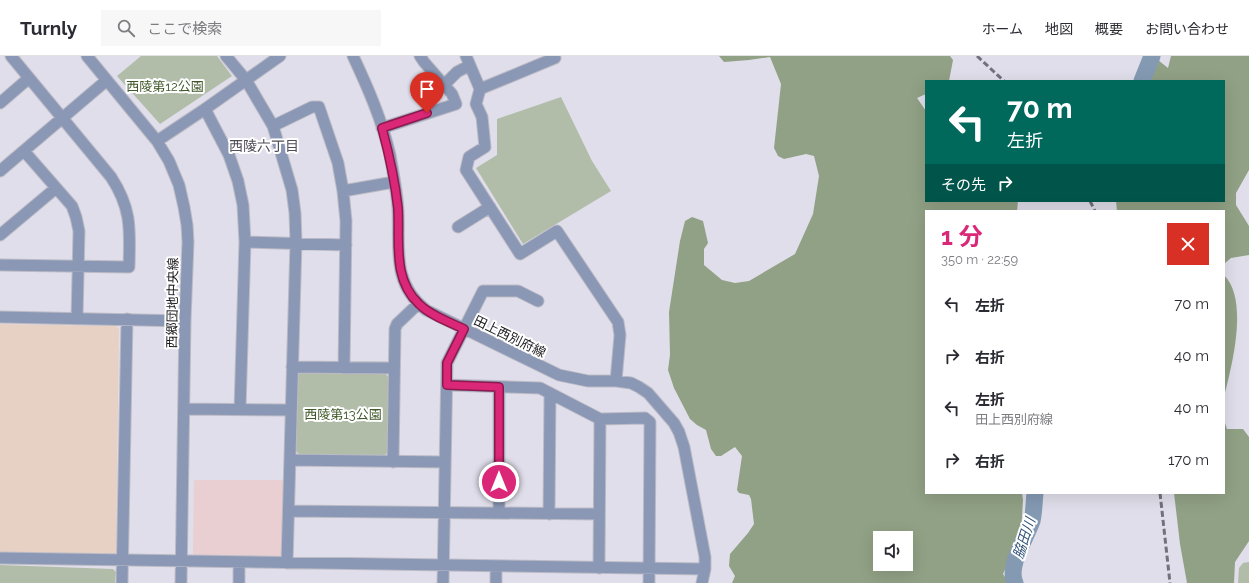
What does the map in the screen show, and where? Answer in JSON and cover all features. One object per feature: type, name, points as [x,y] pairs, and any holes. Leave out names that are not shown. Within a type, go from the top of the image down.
[{"type":"street","points":[[0,264],[129,266],[129,219],[120,190],[111,177],[11,56]]},
{"type":"street","name":"西郷団地中央線","points":[[87,56],[158,141],[179,184],[184,207],[188,242],[185,321],[181,583]]},
{"type":"street","points":[[226,56],[246,80],[273,126],[292,190],[296,243],[287,563]]},
{"type":"street","points":[[158,141],[280,56]]},
{"type":"street","name":"田上西別府線","points":[[352,56],[369,91],[390,155],[398,209],[399,259],[401,273],[406,286],[418,304],[426,310],[559,375],[588,380],[616,381],[631,384],[639,386],[648,393],[674,423],[684,447],[705,557],[705,570],[702,583]]},
{"type":"street","points":[[382,128],[456,104],[452,94],[420,56]]},
{"type":"street","points":[[480,89],[555,58],[554,56]]},
{"type":"street","points":[[444,85],[468,61],[480,89],[476,104],[482,117],[484,147],[469,157],[466,170],[520,254],[557,231],[618,322],[620,335],[616,381]]},
{"type":"street","points":[[0,103],[29,78]]},
{"type":"street","points":[[0,171],[107,80]]},
{"type":"street","points":[[273,126],[312,107],[319,108],[338,163],[346,221],[344,368]]},
{"type":"street","points":[[205,109],[229,155],[238,181],[243,205],[244,242],[240,409]]},
{"type":"street","points":[[24,151],[72,206],[76,217],[79,231],[77,319]]},
{"type":"street","points":[[343,191],[394,182]]},
{"type":"street","points":[[0,235],[56,188]]},
{"type":"street","points":[[458,227],[490,207]]},
{"type":"street","points":[[244,242],[346,245]]},
{"type":"street","points":[[444,583],[447,363],[483,291],[518,291],[538,301]]},
{"type":"street","points":[[393,462],[395,329],[397,324],[418,304]]},
{"type":"street","points":[[0,317],[185,321]]},
{"type":"street","points":[[122,583],[127,320]]},
{"type":"street","points":[[292,367],[394,368]]},
{"type":"street","points":[[447,385],[540,388],[600,419],[645,418],[650,422],[649,583]]},
{"type":"street","points":[[498,513],[499,387]]},
{"type":"street","points":[[549,514],[550,393]]},
{"type":"street","points":[[184,409],[291,410]]},
{"type":"street","points":[[599,568],[600,419]]},
{"type":"street","points":[[290,460],[446,462]]},
{"type":"street","points":[[289,511],[600,514]]},
{"type":"street","points":[[0,558],[705,570]]},
{"type":"street","points":[[239,562],[239,583]]},
{"type":"street","points":[[496,566],[496,583]]},
{"type":"shaded area","points":[[0,324],[116,326],[119,329],[116,553],[0,552]]},
{"type":"shaded area","points":[[194,480],[284,480],[283,555],[280,557],[195,556],[193,554]]},
{"type":"green space","name":"西陵第12公園","points":[[141,56],[217,56],[232,76],[160,124],[117,76]]},
{"type":"green space","points":[[719,56],[950,56],[953,60],[949,80],[925,80],[925,94],[917,98],[925,110],[925,202],[1018,202],[1017,210],[925,210],[925,494],[1022,494],[1021,533],[1003,574],[1009,583],[732,583],[735,576],[729,566],[730,554],[754,524],[751,499],[749,495],[739,493],[737,490],[742,456],[735,447],[721,456],[716,456],[711,449],[706,430],[690,419],[674,388],[668,370],[670,355],[669,312],[680,241],[685,221],[692,217],[703,221],[708,243],[704,249],[704,265],[722,280],[735,283],[749,281],[795,254],[813,214],[819,176],[814,156],[806,154],[784,159],[778,156],[774,148],[781,84],[770,57],[724,62]]},
{"type":"green space","points":[[1171,56],[1249,56],[1249,170],[1236,193],[1236,205],[1249,226],[1249,255],[1231,258],[1225,263],[1225,210],[1117,210],[1116,202],[1225,202],[1225,80],[1151,80],[1158,60],[1168,68]]},
{"type":"green space","points":[[561,97],[592,161],[611,191],[523,244],[476,168],[497,155],[497,119]]},
{"type":"green space","points":[[1225,276],[1232,286],[1236,300],[1236,333],[1231,368],[1225,393]]},
{"type":"green space","name":"西陵第13公園","points":[[301,372],[385,373],[389,378],[388,452],[384,456],[301,456],[296,451],[297,376]]},
{"type":"green space","points":[[1225,423],[1227,429],[1243,429],[1249,437],[1249,541],[1235,562],[1234,583],[1187,583],[1180,544],[1174,494],[1225,494]]},
{"type":"green space","points":[[1249,562],[1249,583],[1238,583],[1239,568],[1243,563]]},
{"type":"green space","points":[[0,565],[113,569],[116,572],[115,583],[0,583]]},
{"type":"waterway","name":"脇田川","points":[[1142,80],[1152,56]]},
{"type":"waterway","name":"脇田川","points":[[1015,583],[1013,576],[1015,560],[1032,521],[1035,494]]},
{"type":"railway","points":[[977,56],[1003,80]]},
{"type":"railway","points":[[1090,202],[1094,210]]},
{"type":"railway","points":[[1160,494],[1170,583]]},
{"type":"district","name":"西陵六丁目","points":[[264,146]]},
{"type":"route","points":[[427,113],[382,128],[390,155],[398,209],[399,259],[401,273],[406,286],[418,304],[426,310],[464,329],[447,363],[447,385],[499,387],[499,482]]}]
